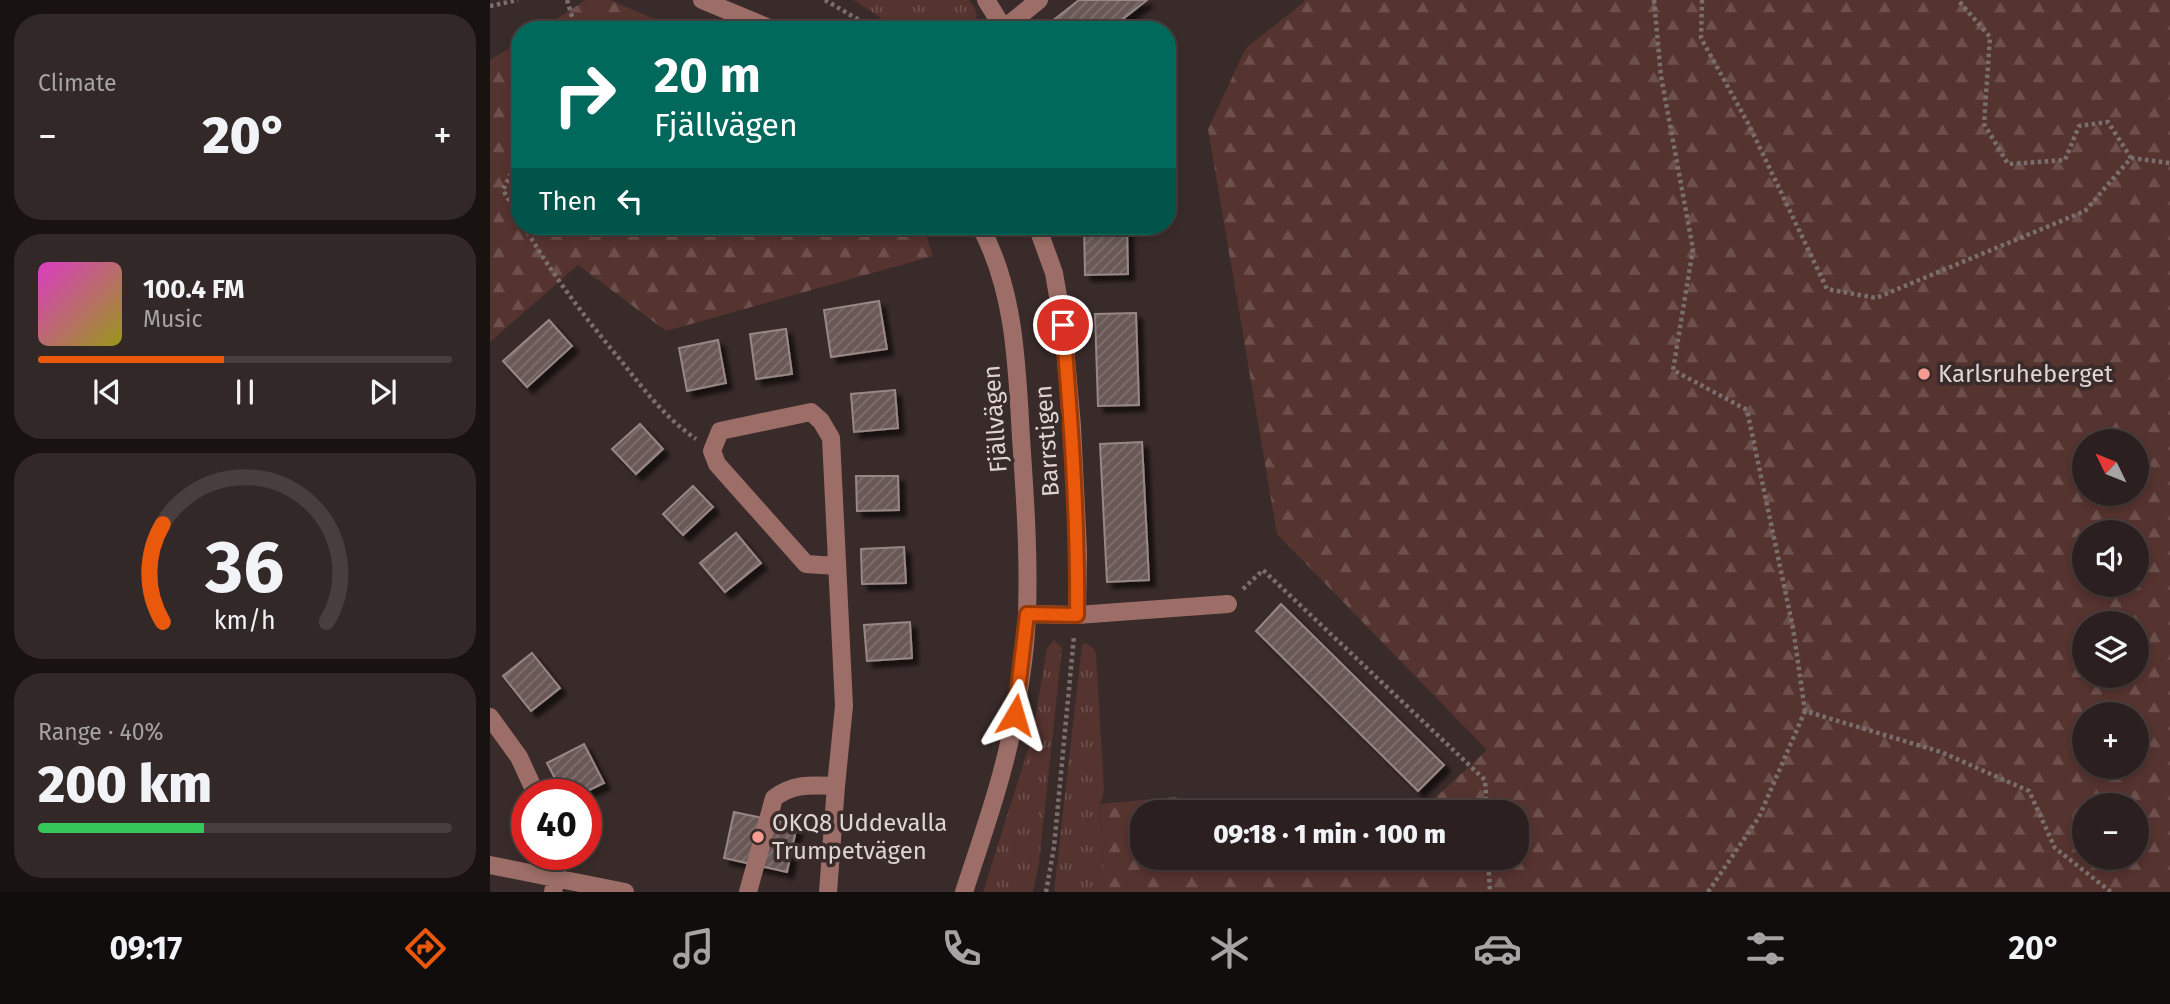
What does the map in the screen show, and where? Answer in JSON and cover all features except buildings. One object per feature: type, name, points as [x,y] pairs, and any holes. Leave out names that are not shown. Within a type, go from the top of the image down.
[{"type":"street","points":[[702,0],[752,21]]},
{"type":"street","points":[[986,0],[998,21]]},
{"type":"street","points":[[1013,21],[1040,0]]},
{"type":"street","name":"Fjällvägen","points":[[964,892],[1015,715],[1027,614],[1026,513],[1011,316],[994,256],[984,235]]},
{"type":"street","name":"Barrstigen","points":[[1040,235],[1054,274],[1063,325],[1072,426],[1078,551],[1077,615]]},
{"type":"street","points":[[828,892],[844,706],[831,438],[821,421],[811,412],[720,431],[712,451],[717,464],[806,564],[837,566]]},
{"type":"street","points":[[1027,614],[1077,615],[1228,604]]},
{"type":"street","points":[[490,717],[519,757],[529,779]]},
{"type":"street","points":[[748,892],[774,798],[786,789],[803,785],[836,786]]},
{"type":"street","points":[[490,865],[555,885],[625,892]]},
{"type":"path","points":[[490,6],[518,0]]},
{"type":"path","points":[[567,0],[573,21]]},
{"type":"path","points":[[825,0],[861,21]]},
{"type":"path","points":[[1654,0],[1661,76],[1693,249],[1673,370],[1747,410],[1793,628],[1805,710],[1759,817],[1708,892]]},
{"type":"path","points":[[1702,0],[1701,38],[1750,127],[1828,289],[1876,298],[2085,211],[2131,158]]},
{"type":"path","points":[[1958,0],[1990,37],[1984,124],[2008,164],[2065,160],[2079,126],[2108,122],[2131,158]]},
{"type":"path","points":[[2131,158],[2170,163]]},
{"type":"path","points":[[511,173],[503,190],[511,204]]},
{"type":"path","points":[[528,235],[574,303],[663,412],[712,451]]},
{"type":"path","points":[[1228,604],[1264,570],[1485,780],[1486,800]]},
{"type":"path","points":[[1046,892],[1054,847],[1077,615]]},
{"type":"path","points":[[1805,710],[1941,752],[2029,791],[2055,848],[2111,892]]},
{"type":"path","points":[[1489,870],[1490,892]]},
{"type":"green space","points":[[586,0],[610,0],[659,21],[553,21]]},
{"type":"green space","points":[[853,0],[968,0],[976,11],[975,21],[886,21]]},
{"type":"green space","points":[[1304,0],[2170,0],[2170,892],[1105,892],[1100,804],[1130,801],[1130,870],[1529,870],[1529,800],[1433,800],[1487,750],[1277,534],[1208,129],[1246,48]]},
{"type":"green space","points":[[511,47],[511,235],[926,235],[933,256],[666,331],[578,265],[490,342],[490,60]]},
{"type":"green space","points":[[1054,640],[1062,648],[1039,863],[1033,892],[983,892],[1032,737],[1047,648]]},
{"type":"green space","points":[[1086,643],[1096,654],[1104,791],[1100,804],[1105,892],[1054,892],[1082,645]]},
{"type":"green space","points":[[1175,797],[1185,800],[1143,800]]},
{"type":"place","name":"Karlsruheberget","points":[[1924,374]]},
{"type":"place","name":"OKQ8 Uddevalla Trumpetvägen","points":[[758,837]]},
{"type":"route","points":[[1015,715],[1027,614],[1077,615],[1078,551],[1072,426],[1063,325]]}]
